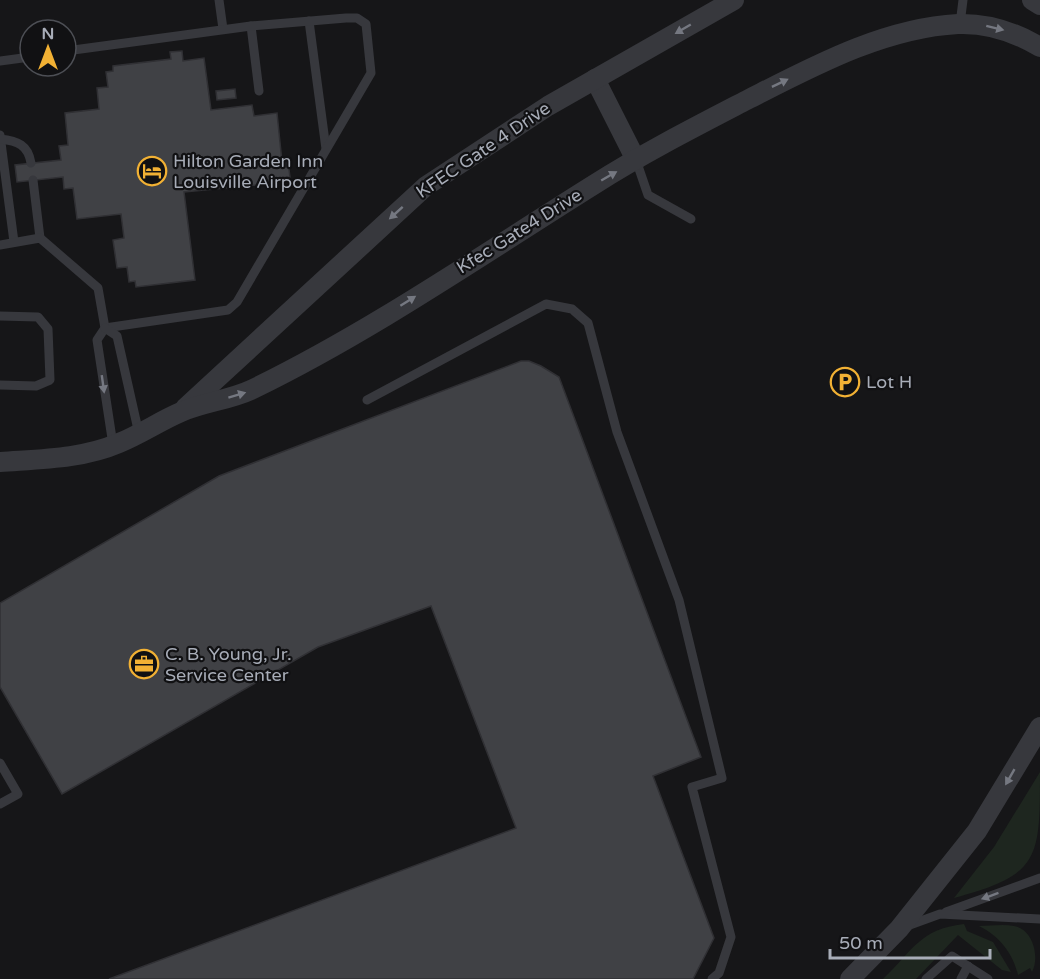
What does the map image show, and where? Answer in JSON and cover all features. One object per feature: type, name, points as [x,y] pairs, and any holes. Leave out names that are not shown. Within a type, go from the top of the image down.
[{"type":"street","name":"KFEC Gate 4 Drive","points":[[181,412],[426,186],[548,106],[734,0]]},
{"type":"street","points":[[1032,0],[1040,5]]},
{"type":"street","name":"Kfec Gate4 Drive","points":[[0,462],[74,456],[112,446],[181,412],[249,391],[282,375],[385,315],[676,136],[842,54],[889,37],[960,24],[1000,28],[1040,46]]},
{"type":"street","points":[[595,79],[636,160]]},
{"type":"street","points":[[850,979],[899,929],[977,831],[1040,727]]},
{"type":"lane","points":[[219,0],[223,29]]},
{"type":"lane","points":[[960,24],[963,0]]},
{"type":"lane","points":[[78,49],[223,29],[357,18],[366,24],[371,73],[237,302],[228,310],[105,328]]},
{"type":"lane","points":[[309,21],[326,149]]},
{"type":"lane","points":[[251,26],[259,91]]},
{"type":"lane","points":[[0,61],[18,59]]},
{"type":"lane","points":[[14,242],[0,137],[17,141],[29,152],[31,163]]},
{"type":"lane","points":[[636,160],[648,195],[691,219]]},
{"type":"lane","points":[[33,180],[40,238],[98,288],[105,328],[97,340],[112,446]]},
{"type":"lane","points":[[0,245],[40,238]]},
{"type":"lane","points":[[367,400],[546,304],[572,309],[588,323],[617,432],[679,600],[722,778],[692,787],[731,937],[719,973],[712,979]]},
{"type":"lane","points":[[0,316],[38,317],[48,329],[50,380],[36,386],[0,385]]},
{"type":"lane","points":[[105,328],[117,336],[139,434]]},
{"type":"lane","points":[[0,763],[18,794],[0,804]]},
{"type":"lane","points":[[899,929],[1040,878]]},
{"type":"lane","points":[[940,914],[1040,919]]},
{"type":"lane","points":[[926,979],[952,956],[988,979]]},
{"type":"lane","points":[[961,979],[968,966]]},
{"type":"shaded area","points":[[1040,772],[1039,825],[1029,859],[1019,871],[1004,881],[954,898],[994,847]]},
{"type":"shaded area","points":[[964,924],[967,931],[993,942],[1011,972],[1002,970],[958,935],[916,979],[883,979],[927,936]]},
{"type":"shaded area","points":[[1010,925],[1026,932],[1035,952],[1032,972],[1030,968],[1018,975],[1009,952],[993,935],[979,926]]},
{"type":"building","name":"Hilton Garden Inn Louisville Airport","points":[[182,51],[183,61],[204,58],[211,110],[252,105],[254,116],[277,113],[282,162],[288,162],[290,177],[277,178],[277,183],[184,192],[195,280],[136,287],[135,281],[129,282],[127,267],[117,268],[113,240],[124,238],[121,214],[77,219],[73,188],[64,189],[63,177],[17,182],[15,165],[61,160],[59,146],[68,145],[65,113],[99,109],[97,88],[108,87],[106,72],[113,71],[113,66],[171,59],[170,52]]},
{"type":"building","points":[[235,89],[236,98],[217,100],[216,91]]},
{"type":"building","name":"C. B. Young, Jr. Service Center","points":[[521,361],[529,361],[541,366],[559,377],[701,757],[653,776],[714,938],[693,979],[109,979],[516,828],[431,606],[318,647],[62,794],[0,687],[0,603],[219,476]]},
{"type":"place","name":"Hilton Garden Inn Louisville Airport","points":[[152,171]]},
{"type":"place","name":"Lot H","points":[[845,382]]},
{"type":"place","name":"C. B. Young, Jr. Service Center","points":[[144,664]]}]
